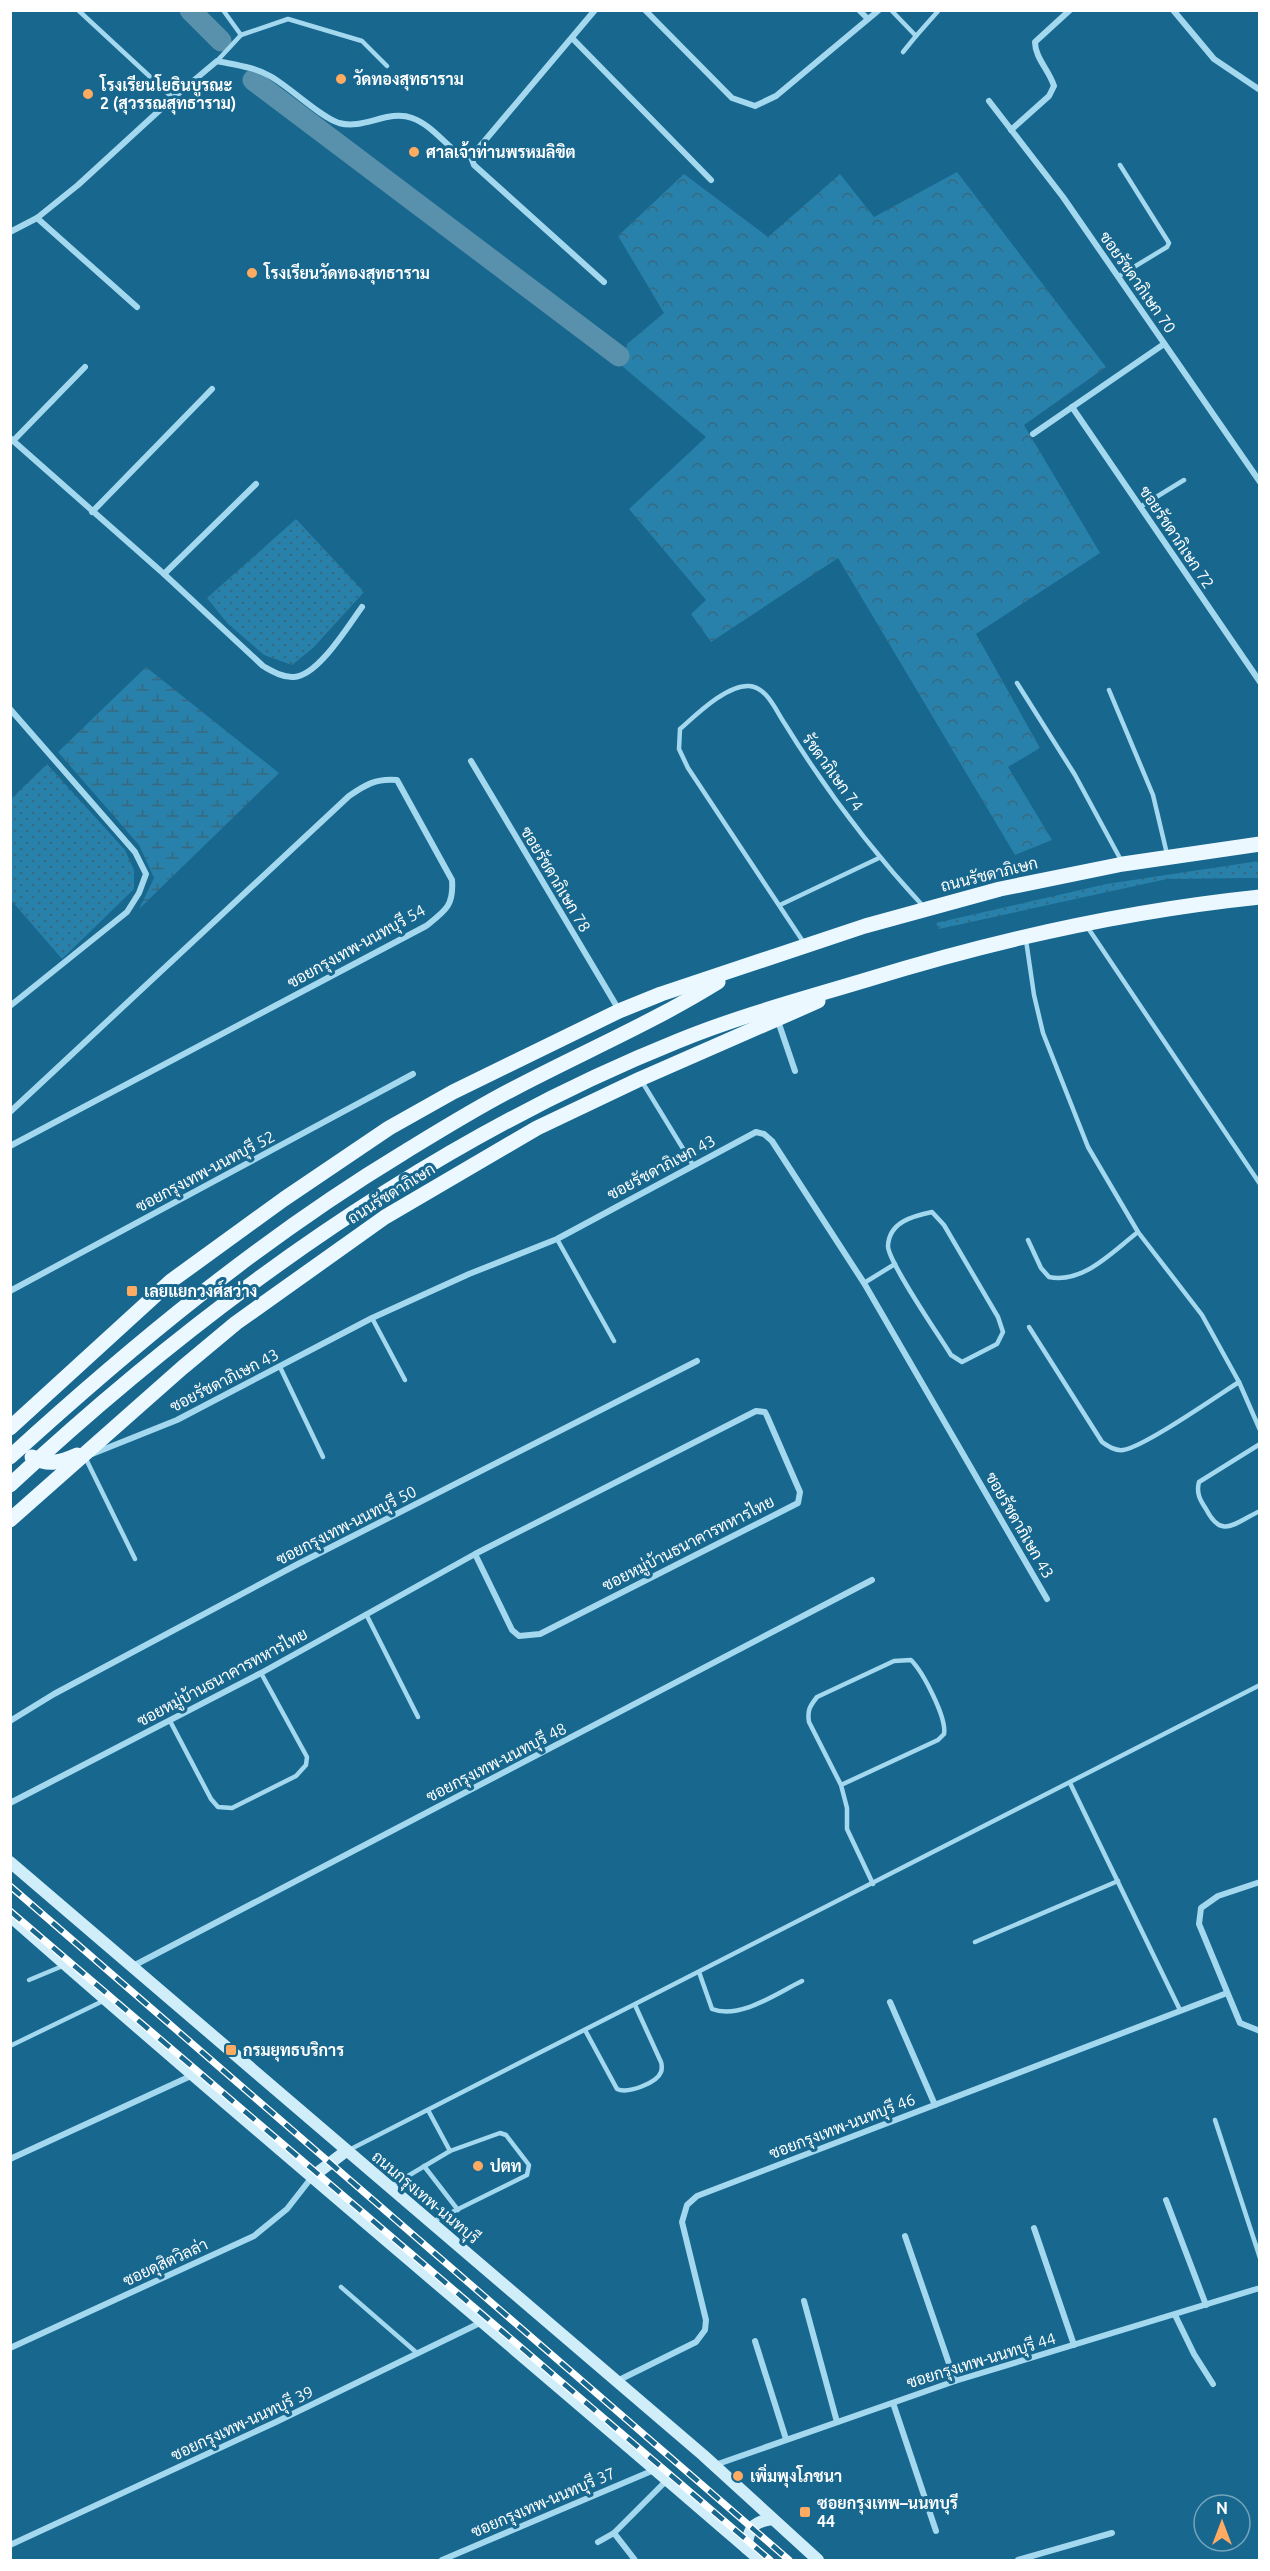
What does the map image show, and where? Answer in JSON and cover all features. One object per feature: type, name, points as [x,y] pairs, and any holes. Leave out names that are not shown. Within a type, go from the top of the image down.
[{"type":"main road","name":"ถนนรัชดาภิเษก","points":[[10,1428],[171,1281],[380,1134],[453,1092],[619,1011],[662,994],[806,946],[1000,889],[1123,864],[1260,844]]},
{"type":"main road","name":"ถนนรัชดาภิเษก","points":[[10,1485],[174,1344],[290,1256],[346,1217],[412,1176],[520,1115],[676,1041],[752,1014],[847,985],[1026,936],[1146,912],[1260,897]]},
{"type":"main road","name":"ถนนรัชดาภิเษก","points":[[10,1457],[134,1348],[242,1262],[356,1183],[511,1090],[674,1008],[735,971]]},
{"type":"main road","name":"ถนนรัชดาภิเษก","points":[[10,1520],[236,1323],[339,1248],[441,1183],[537,1128],[640,1079],[778,1021],[847,985]]},
{"type":"main road","points":[[40,1401],[22,1432],[22,1445],[31,1456],[42,1462],[53,1463],[83,1456]]},
{"type":"main road","name":"ถนนกรุงเทพ-นนทบุรี","points":[[10,1862],[617,2381],[818,2560]]},
{"type":"main road","points":[[10,1916],[105,2000],[194,2074],[250,2126],[483,2321],[760,2560]]},
{"type":"main road","points":[[312,2177],[346,2151]]},
{"type":"main road","points":[[746,2548],[751,2527],[758,2522],[772,2519]]},
{"type":"street","points":[[10,232],[37,218],[78,185],[217,61],[256,69],[272,77],[337,122],[357,126],[397,115],[410,117],[424,124],[463,157],[471,157],[595,10]]},
{"type":"street","points":[[645,10],[732,98],[743,104],[755,106],[776,96],[879,10]]},
{"type":"street","points":[[859,10],[867,18]]},
{"type":"street","points":[[1011,130],[1049,96],[1054,86],[1049,72],[1035,51],[1035,42],[1070,10]]},
{"type":"street","points":[[1173,10],[1214,59],[1260,90]]},
{"type":"street","points":[[572,38],[711,180]]},
{"type":"street","name":"ซอยรัชดาภิเษก 70","points":[[989,101],[1064,197],[1260,482]]},
{"type":"street","points":[[471,157],[474,165],[604,282]]},
{"type":"street","points":[[37,218],[137,307]]},
{"type":"street","points":[[10,221],[17,227]]},
{"type":"street","points":[[1033,434],[1164,344]]},
{"type":"street","points":[[84,367],[12,439],[164,574],[263,666],[279,674],[295,677],[314,669],[362,607]]},
{"type":"street","points":[[92,512],[212,389]]},
{"type":"street","name":"ซอยรัชดาภิเษก 72","points":[[1072,407],[1260,682]]},
{"type":"street","points":[[164,574],[256,484]]},
{"type":"street","points":[[10,709],[135,852],[146,874],[127,912],[10,1006]]},
{"type":"street","name":"ซอยรัชดาภิเษก 78","points":[[471,761],[619,1011]]},
{"type":"street","name":"ซอยกรุงเทพ-นนทบุรี 54","points":[[10,1112],[349,796],[368,783],[383,778],[397,780],[452,880],[453,897],[444,912],[426,926],[10,1146]]},
{"type":"street","points":[[778,1021],[795,1071]]},
{"type":"street","name":"ซอยกรุงเทพ-นนทบุรี 52","points":[[10,1291],[413,1074]]},
{"type":"street","name":"ซอยรัชดาภิเษก 43","points":[[83,1456],[177,1420],[372,1318],[469,1274],[557,1239],[756,1132],[764,1134],[772,1141],[864,1283],[1047,1599]]},
{"type":"street","name":"ซอยกรุงเทพ-นนทบุรี 50","points":[[10,1721],[64,1689],[298,1564],[698,1361]]},
{"type":"street","name":"ซอยหมู่บ้านธนาคารทหารไทย","points":[[10,1803],[38,1786],[261,1673],[475,1554],[756,1411],[765,1412],[800,1492],[798,1503],[540,1634],[519,1636],[512,1630],[475,1554]]},
{"type":"street","name":"ซอยกรุงเทพ-นนทบุรี 48","points":[[133,1966],[872,1580]]},
{"type":"street","points":[[1260,1882],[1218,1896],[1201,1908],[1198,1915],[1199,1924],[1240,2024],[1260,2031]]},
{"type":"street","name":"ซอยกรุงเทพ-นนทบุรี 46","points":[[617,2381],[696,2342],[705,2330],[706,2320],[682,2222],[687,2205],[697,2196],[1227,1994]]},
{"type":"street","points":[[890,2002],[935,2104]]},
{"type":"street","points":[[10,2159],[194,2074]]},
{"type":"street","name":"ซอยดุสิตวิลล่า","points":[[10,2348],[254,2236],[287,2209],[312,2177]]},
{"type":"street","points":[[1166,2200],[1206,2305]]},
{"type":"street","points":[[1035,2228],[1074,2345]]},
{"type":"street","points":[[905,2236],[955,2381]]},
{"type":"street","name":"ซอยกรุงเทพ-นนทบุรี 44","points":[[714,2465],[955,2381],[1260,2288]]},
{"type":"street","points":[[804,2301],[837,2422]]},
{"type":"street","points":[[1175,2315],[1194,2354],[1213,2384]]},
{"type":"street","name":"ซอยกรุงเทพ-นนทบุรี 39","points":[[10,2545],[483,2321]]},
{"type":"street","points":[[755,2341],[786,2439]]},
{"type":"street","points":[[892,2403],[936,2531]]},
{"type":"street","name":"ซอยกรุงเทพ-นนทบุรี 37","points":[[442,2560],[451,2559],[655,2469]]},
{"type":"street","points":[[598,2542],[614,2534],[668,2480]]},
{"type":"street","points":[[1018,2560],[1029,2559],[1112,2532]]},
{"type":"street","points":[[614,2534],[635,2560]]},
{"type":"lane","points":[[78,10],[173,98]]},
{"type":"lane","points":[[224,10],[241,35]]},
{"type":"lane","points":[[891,10],[916,36]]},
{"type":"lane","points":[[903,52],[939,10]]},
{"type":"lane","points":[[217,61],[241,35],[288,19],[362,41],[387,66]]},
{"type":"lane","points":[[1119,276],[1167,248],[1169,243],[1120,165]]},
{"type":"lane","points":[[1140,507],[1184,480]]},
{"type":"lane","points":[[1017,683],[1075,775],[1123,864]]},
{"type":"lane","name":"รัชดาภิเษก 74","points":[[806,946],[688,768],[679,749],[680,729],[710,703],[736,688],[750,686],[765,693],[791,734],[879,858],[926,909]]},
{"type":"lane","points":[[1109,690],[1153,795],[1168,857]]},
{"type":"lane","points":[[780,905],[879,858]]},
{"type":"lane","points":[[1084,923],[1260,1184]]},
{"type":"lane","points":[[1026,936],[1034,995],[1056,1067],[1088,1147],[1138,1232],[1202,1315],[1239,1383],[1260,1430]]},
{"type":"lane","points":[[640,1079],[693,1165]]},
{"type":"lane","points":[[932,1212],[944,1225],[998,1317],[1003,1332],[997,1344],[962,1362],[951,1355],[895,1264],[888,1247],[894,1228],[912,1216],[932,1212]]},
{"type":"lane","points":[[1028,1239],[1041,1268],[1049,1277],[1064,1280],[1084,1273],[1138,1232]]},
{"type":"lane","points":[[557,1239],[614,1341]]},
{"type":"lane","points":[[864,1283],[895,1264]]},
{"type":"lane","points":[[372,1318],[405,1380]]},
{"type":"lane","points":[[1029,1327],[1102,1442],[1113,1449],[1123,1450],[1141,1442],[1239,1383]]},
{"type":"lane","points":[[280,1366],[322,1457]]},
{"type":"lane","points":[[1260,1444],[1199,1482],[1197,1490],[1214,1524],[1219,1527],[1227,1527],[1260,1511]]},
{"type":"lane","points":[[83,1456],[135,1559]]},
{"type":"lane","points":[[366,1614],[418,1717]]},
{"type":"lane","points":[[841,1785],[938,1740],[944,1734],[944,1724],[939,1710],[917,1666],[911,1660],[894,1661],[817,1697],[810,1706],[809,1722],[841,1785],[847,1808],[847,1829],[873,1884]]},
{"type":"lane","points":[[170,1721],[211,1799],[218,1807],[232,1808],[296,1776],[306,1765],[307,1757],[261,1673]]},
{"type":"lane","points":[[346,2151],[1260,1685]]},
{"type":"lane","points":[[1070,1783],[1180,2010]]},
{"type":"lane","points":[[975,1942],[1118,1881]]},
{"type":"lane","points":[[29,1980],[66,1965]]},
{"type":"lane","points":[[699,1972],[712,2009],[722,2013],[735,2012],[802,1981]]},
{"type":"lane","points":[[10,2046],[105,2000]]},
{"type":"lane","points":[[585,2030],[617,2089],[632,2091],[659,2075],[662,2069],[662,2062],[635,2005]]},
{"type":"lane","points":[[428,2110],[450,2151]]},
{"type":"lane","points":[[1215,2120],[1260,2258]]},
{"type":"lane","points":[[390,2187],[450,2151],[500,2133],[506,2136],[529,2165],[527,2175],[431,2222]]},
{"type":"lane","points":[[424,2166],[458,2210]]},
{"type":"lane","points":[[341,2287],[417,2353]]},
{"type":"green space","points":[[957,172],[1106,367],[1024,425],[1100,553],[976,634],[1040,748],[1008,767],[1052,840],[1015,855],[838,558],[711,642],[691,614],[706,600],[629,509],[706,437],[622,366],[627,344],[664,313],[618,236],[684,174],[768,237],[840,174],[874,217]]},
{"type":"green space","points":[[296,519],[364,592],[313,648],[292,665],[264,655],[227,623],[207,598]]},
{"type":"green space","points":[[146,667],[279,773],[139,909],[154,878],[139,845],[58,752]]},
{"type":"green space","points":[[47,764],[125,850],[134,870],[134,889],[62,959],[11,900],[11,799]]},
{"type":"green space","points":[[1259,861],[1259,878],[1167,879],[939,929],[936,923],[1106,884]]},
{"type":"waterway","points":[[190,10],[221,41]]},
{"type":"waterway","points":[[253,80],[619,356]]},
{"type":"railway","points":[[10,1886],[789,2560]]},
{"type":"railway","points":[[10,1911],[770,2560]]},
{"type":"place","name":"วัดทองสุทธาราม","points":[[341,79]]},
{"type":"place","name":"โรงเรียนโยธินบูรณะ 2 (สุวรรณสุทธาราม)","points":[[88,94]]},
{"type":"place","name":"ศาลเจ้าท่านพรหมลิขิต","points":[[414,152]]},
{"type":"place","name":"โรงเรียนวัดทองสุทธาราม","points":[[252,273]]},
{"type":"place","name":"เลยแยกวงศ์สว่าง","points":[[132,1291]]},
{"type":"place","name":"กรมยุทธบริการ","points":[[231,2050]]},
{"type":"place","name":"ปตท","points":[[478,2166]]},
{"type":"place","name":"เพิ่มพุงโภชนา","points":[[738,2476]]},
{"type":"place","name":"ซอยกรุงเทพ–นนทบุรี 44","points":[[805,2512]]}]
